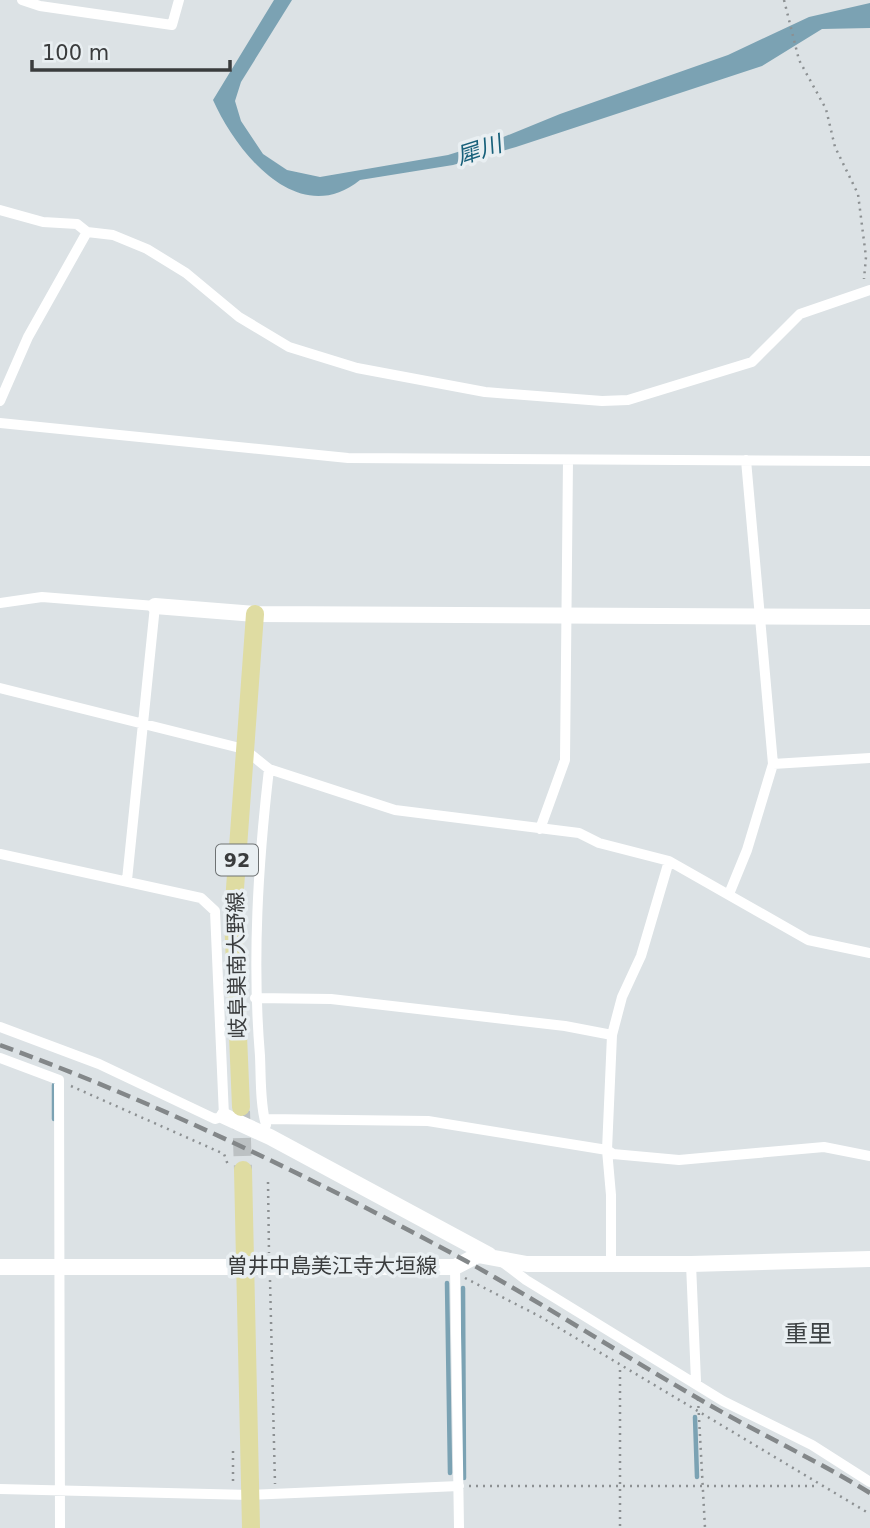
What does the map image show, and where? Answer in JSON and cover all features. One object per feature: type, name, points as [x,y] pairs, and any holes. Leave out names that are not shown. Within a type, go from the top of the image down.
[{"type":"main road","name":"岐阜巣南大野線","points":[[241,1107],[233,916],[255,614]]},
{"type":"main road","points":[[243,1170],[251,1528]]},
{"type":"street","points":[[22,0],[40,6],[172,25],[179,0]]},
{"type":"street","points":[[0,210],[43,222],[76,223],[87,232],[113,235],[147,249],[186,273],[274,341],[313,356],[447,386],[602,401],[628,400],[752,362],[800,314],[870,290]]},
{"type":"street","points":[[0,401],[28,337],[87,232]]},
{"type":"street","points":[[0,423],[348,458],[870,461]]},
{"type":"street","points":[[540,829],[565,760],[568,460]]},
{"type":"street","points":[[729,894],[747,850],[773,764],[746,460]]},
{"type":"street","points":[[0,603],[42,597],[255,614],[870,617]]},
{"type":"street","points":[[127,880],[155,606]]},
{"type":"street","points":[[0,688],[244,748],[269,769],[395,810],[579,832],[599,843],[669,861],[808,940],[870,953]]},
{"type":"street","points":[[773,764],[870,758]]},
{"type":"street","points":[[269,769],[260,850],[255,998],[265,1119],[270,1137]]},
{"type":"street","points":[[0,854],[201,898],[215,911],[225,1116]]},
{"type":"street","points":[[611,1264],[611,1183],[607,1150],[612,1035],[622,997],[641,956],[669,861]]},
{"type":"street","points":[[255,998],[331,999],[565,1026],[612,1035]]},
{"type":"street","points":[[0,1027],[99,1064],[215,1119],[225,1116],[270,1137],[474,1249],[497,1258],[526,1280],[696,1381],[723,1401],[812,1445],[869,1480]]},
{"type":"street","points":[[0,1058],[59,1080],[60,1528]]},
{"type":"street","points":[[265,1119],[428,1121],[607,1150],[613,1154],[679,1160],[824,1147],[870,1156]]},
{"type":"street","name":"曽井中島美江寺大垣線","points":[[0,1267],[264,1265],[456,1272],[478,1255],[527,1264],[691,1264],[870,1259]]},
{"type":"street","points":[[691,1264],[696,1381]]},
{"type":"street","points":[[456,1272],[459,1528]]},
{"type":"street","points":[[0,1489],[251,1495],[459,1486]]},
{"type":"path","points":[[784,0],[797,50],[826,109],[835,148],[858,194],[866,257],[866,273],[858,285]]},
{"type":"path","points":[[268,1182],[264,1265],[275,1494]]},
{"type":"path","points":[[456,1272],[539,1316],[819,1486],[870,1514]]},
{"type":"path","points":[[620,1370],[620,1528]]},
{"type":"path","points":[[698,1413],[702,1434],[705,1528]]},
{"type":"path","points":[[459,1486],[819,1486]]},
{"type":"water","name":"犀川","points":[[274,0],[292,0],[241,82],[235,101],[241,121],[263,154],[287,170],[320,177],[448,155],[496,140],[560,114],[728,55],[809,17],[870,3],[870,28],[822,29],[762,66],[516,147],[453,165],[360,180],[337,193],[314,196],[292,190],[272,178],[253,161],[223,120],[213,100]]},
{"type":"waterway","points":[[54,1085],[54,1119]]},
{"type":"waterway","points":[[447,1283],[450,1473]]},
{"type":"waterway","points":[[463,1288],[464,1478]]},
{"type":"waterway","points":[[695,1417],[697,1477]]},
{"type":"tunnel","points":[[241,1111],[243,1170]]},
{"type":"railway","points":[[0,1045],[119,1092],[237,1144],[352,1201],[466,1261],[716,1408],[870,1493]]},
{"type":"district","name":"重里","points":[[808,1334]]}]
